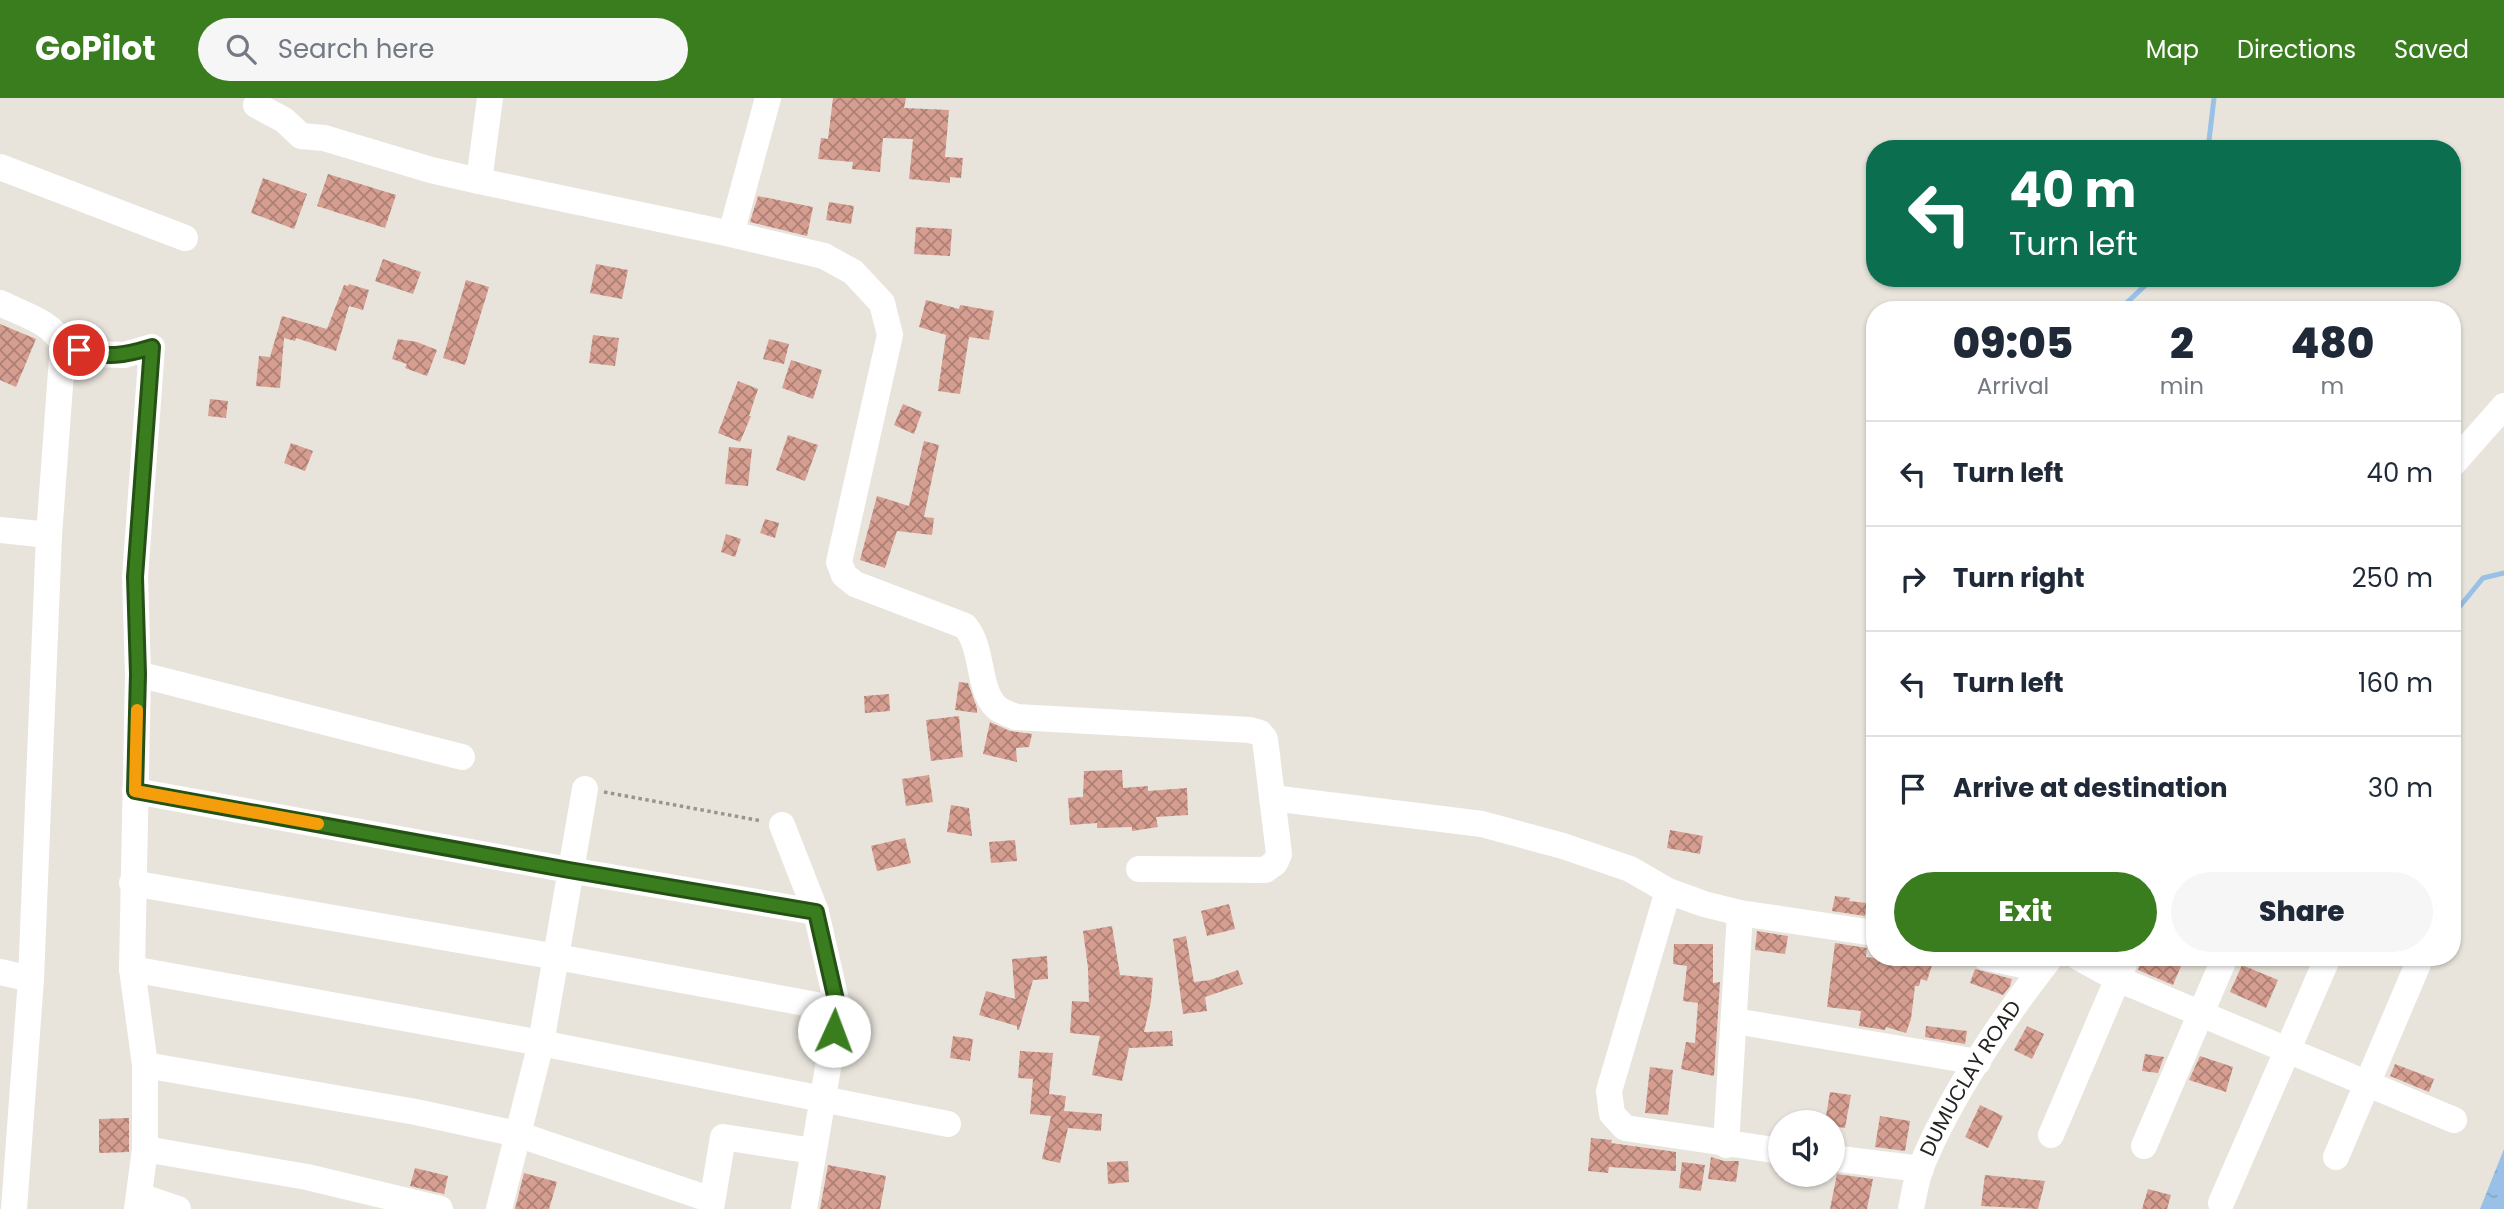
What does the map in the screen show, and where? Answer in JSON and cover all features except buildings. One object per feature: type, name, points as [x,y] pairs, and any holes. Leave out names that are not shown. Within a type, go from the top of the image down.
[{"type":"street","points":[[479,181],[490,98]]},
{"type":"street","points":[[731,234],[768,98]]},
{"type":"street","points":[[256,105],[284,120],[301,136],[324,138],[431,170],[824,256],[853,272],[882,303],[890,335],[839,562],[844,575],[855,584],[965,626],[972,635],[992,701],[997,708],[1016,717],[1106,720],[1260,733],[1265,739],[1279,854],[1275,863],[1265,870],[1139,869]]},
{"type":"street","points":[[0,167],[185,239]]},
{"type":"street","points":[[0,303],[50,327],[59,335],[63,345],[49,535],[31,979],[14,1209]]},
{"type":"street","points":[[63,345],[94,354],[124,355],[152,347],[135,577],[138,674],[132,969],[145,1065],[145,1149],[138,1203],[177,1209]]},
{"type":"street","points":[[2461,455],[2504,406]]},
{"type":"street","points":[[0,530],[49,535]]},
{"type":"street","points":[[138,674],[462,757]]},
{"type":"street","points":[[499,1209],[541,1043],[585,789]]},
{"type":"street","points":[[135,791],[816,912]]},
{"type":"street","points":[[1272,798],[1482,824],[1563,846],[1630,870],[1668,891],[1740,913],[1866,932]]},
{"type":"street","points":[[782,825],[816,912],[838,1009],[804,1209]]},
{"type":"street","points":[[132,883],[838,1009]]},
{"type":"street","points":[[1668,891],[1609,1091],[1612,1114],[1625,1128],[1768,1150]]},
{"type":"street","points":[[1726,1145],[1740,913]]},
{"type":"street","name":"DUMUCLAY ROAD","points":[[1911,1209],[1921,1169],[1950,1110],[1978,1062],[2044,966]]},
{"type":"street","points":[[2144,1146],[2221,966]]},
{"type":"street","points":[[2221,1203],[2324,966]]},
{"type":"street","points":[[2336,1157],[2417,966]]},
{"type":"street","points":[[2051,1135],[2122,968],[2201,1014],[2454,1120]]},
{"type":"street","points":[[132,969],[541,1043],[947,1124]]},
{"type":"street","points":[[0,972],[31,979]]},
{"type":"street","points":[[1735,1021],[1978,1062]]},
{"type":"street","points":[[145,1065],[416,1112],[517,1134],[711,1205],[723,1137],[813,1151]]},
{"type":"street","points":[[145,1149],[307,1177],[440,1209]]},
{"type":"street","points":[[1845,1160],[1921,1169]]},
{"type":"path","points":[[585,789],[782,825]]},
{"type":"water","points":[[2504,1149],[2504,1209],[2480,1209]]},
{"type":"waterway","points":[[2209,140],[2214,98]]},
{"type":"waterway","points":[[2129,301],[2143,287]]},
{"type":"waterway","points":[[2461,605],[2483,578],[2504,573]]},
{"type":"slow traffic","points":[[137,710],[135,791],[318,824]]},
{"type":"route","points":[[79,350],[94,354],[124,355],[152,347],[135,577],[138,674],[135,791],[816,912],[838,1009],[834,1031]]}]
